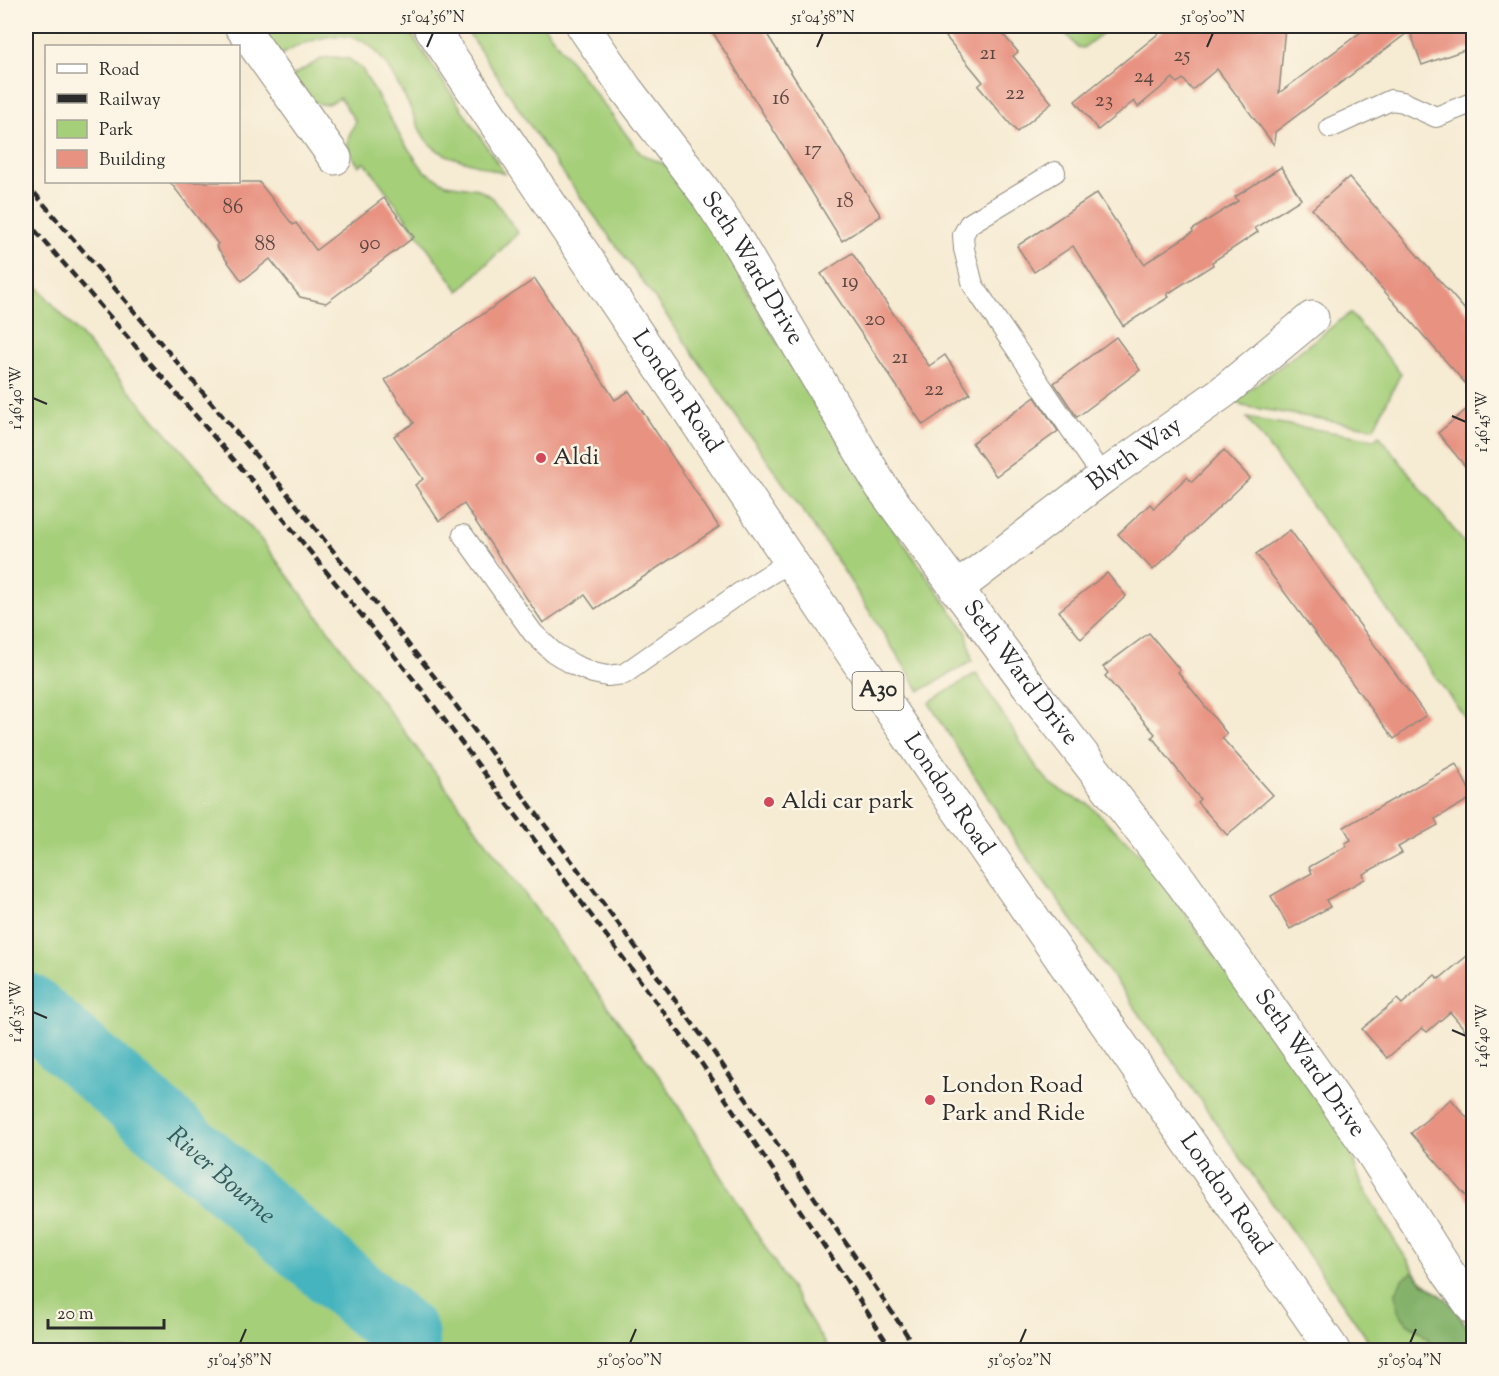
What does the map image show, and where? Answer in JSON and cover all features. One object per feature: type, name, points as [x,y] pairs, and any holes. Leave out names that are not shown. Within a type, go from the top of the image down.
[{"type":"main road","points":[[240,26],[336,158]]},
{"type":"main road","name":"London Road","points":[[430,26],[959,811],[1333,1350]]},
{"type":"main road","name":"Seth Ward Drive","points":[[582,26],[626,89],[704,191],[736,239],[881,486],[1028,686],[1182,883],[1371,1151],[1473,1309]]},
{"type":"main road","name":"Blyth Way","points":[[956,590],[1103,477],[1223,392],[1312,318]]},
{"type":"lane","points":[[1330,128],[1391,100],[1403,102],[1436,117],[1473,102]]},
{"type":"lane","points":[[1055,172],[969,224],[963,235],[964,249],[973,285],[1103,477]]},
{"type":"lane","points":[[463,535],[533,633],[553,652],[574,665],[607,676],[624,674],[741,592],[791,561]]},
{"type":"green space","points":[[259,26],[406,26],[505,174],[447,155],[432,146],[422,133],[387,66],[370,46],[348,36],[325,37],[280,55]]},
{"type":"green space","points":[[464,26],[544,26],[641,154],[668,166],[728,254],[799,379],[889,522],[967,633],[972,661],[920,691],[838,562],[653,296],[549,154]]},
{"type":"green space","points":[[1060,26],[1112,26],[1083,48],[1077,47]]},
{"type":"green space","points":[[323,58],[349,59],[362,69],[403,141],[424,171],[446,184],[478,189],[493,198],[518,233],[459,291],[365,162],[359,166],[351,154],[348,140],[356,122],[340,98],[328,104],[315,102],[306,95],[292,76]]},
{"type":"green space","points":[[26,274],[259,537],[457,802],[664,1083],[829,1350],[26,1350]]},
{"type":"green space","points":[[1350,313],[1401,373],[1374,428],[1242,406],[1236,400]]},
{"type":"green space","points":[[1247,418],[1374,439],[1379,435],[1473,554],[1473,729],[1345,551]]},
{"type":"green space","points":[[976,673],[1037,768],[1049,782],[1068,795],[1088,804],[1141,855],[1182,909],[1349,1140],[1354,1164],[1363,1187],[1396,1243],[1420,1279],[1451,1303],[1473,1336],[1473,1350],[1375,1350],[1016,842],[929,703]]},
{"type":"green space","points":[[1414,1271],[1420,1280],[1451,1303],[1473,1336],[1473,1350],[1435,1350],[1420,1331],[1407,1323],[1398,1311],[1396,1292],[1402,1280]]},
{"type":"building","points":[[709,26],[762,26],[881,216],[842,241]]},
{"type":"building","points":[[937,26],[996,26],[1018,52],[1013,56],[1052,103],[1017,132],[978,86],[983,82]]},
{"type":"building","points":[[1168,26],[1285,26],[1279,93],[1369,26],[1473,26],[1473,47],[1422,65],[1410,31],[1275,132],[1274,145],[1217,69],[1192,90],[1183,79],[1177,83],[1173,78],[1138,107],[1134,101],[1098,130],[1075,101]]},
{"type":"building","points":[[1281,167],[1301,199],[1255,228],[1258,232],[1212,262],[1213,265],[1167,294],[1169,297],[1123,326],[1073,246],[1034,272],[1017,246],[1097,193],[1144,264],[1238,201],[1235,197]]},
{"type":"building","points":[[1349,177],[1473,319],[1473,392],[1312,209]]},
{"type":"building","points":[[259,182],[293,225],[296,223],[316,250],[384,198],[414,237],[326,303],[300,297],[270,259],[242,281],[216,246],[218,244],[171,183]]},
{"type":"building","points":[[852,253],[929,366],[945,355],[970,393],[923,425],[821,274]]},
{"type":"building","name":"Aldi","points":[[535,279],[615,400],[629,391],[719,527],[595,609],[585,595],[543,623],[464,504],[439,521],[415,485],[423,479],[394,436],[414,423],[385,380]]},
{"type":"building","points":[[1116,337],[1140,370],[1077,417],[1054,383]]},
{"type":"building","points":[[1035,397],[1058,431],[996,476],[972,443]]},
{"type":"building","points":[[1473,404],[1473,476],[1438,433]]},
{"type":"building","points":[[1224,450],[1250,478],[1153,570],[1118,534],[1150,504],[1154,508],[1187,477],[1192,482]]},
{"type":"building","points":[[1290,530],[1426,715],[1394,739],[1256,554]]},
{"type":"building","points":[[1107,573],[1126,596],[1081,639],[1059,611]]},
{"type":"building","points":[[1149,633],[1180,670],[1178,672],[1227,734],[1222,738],[1273,795],[1227,835],[1197,802],[1200,799],[1152,737],[1155,734],[1105,676],[1108,673],[1103,667]]},
{"type":"building","points":[[1456,764],[1473,797],[1435,819],[1438,825],[1398,847],[1402,853],[1363,874],[1365,879],[1326,900],[1330,907],[1290,929],[1271,896],[1312,873],[1309,867],[1347,846],[1345,843],[1351,840],[1344,827]]},
{"type":"building","points":[[1473,951],[1473,1039],[1450,1012],[1427,1032],[1422,1028],[1387,1058],[1362,1029],[1397,999],[1402,1004],[1435,975],[1439,979]]},
{"type":"building","points":[[1451,1099],[1473,1125],[1473,1204],[1411,1133]]},
{"type":"waterway","name":"River Bourne","points":[[26,1007],[404,1334],[405,1350]]},
{"type":"railway","points":[[26,183],[273,476],[437,680],[710,1047],[917,1350]]},
{"type":"railway","points":[[26,220],[261,491],[422,690],[696,1055],[892,1350]]},
{"type":"place","name":"Aldi","points":[[541,458]]},
{"type":"place","name":"Aldi car park","points":[[769,802]]},
{"type":"place","name":"London Road Park and Ride","points":[[930,1100]]}]
